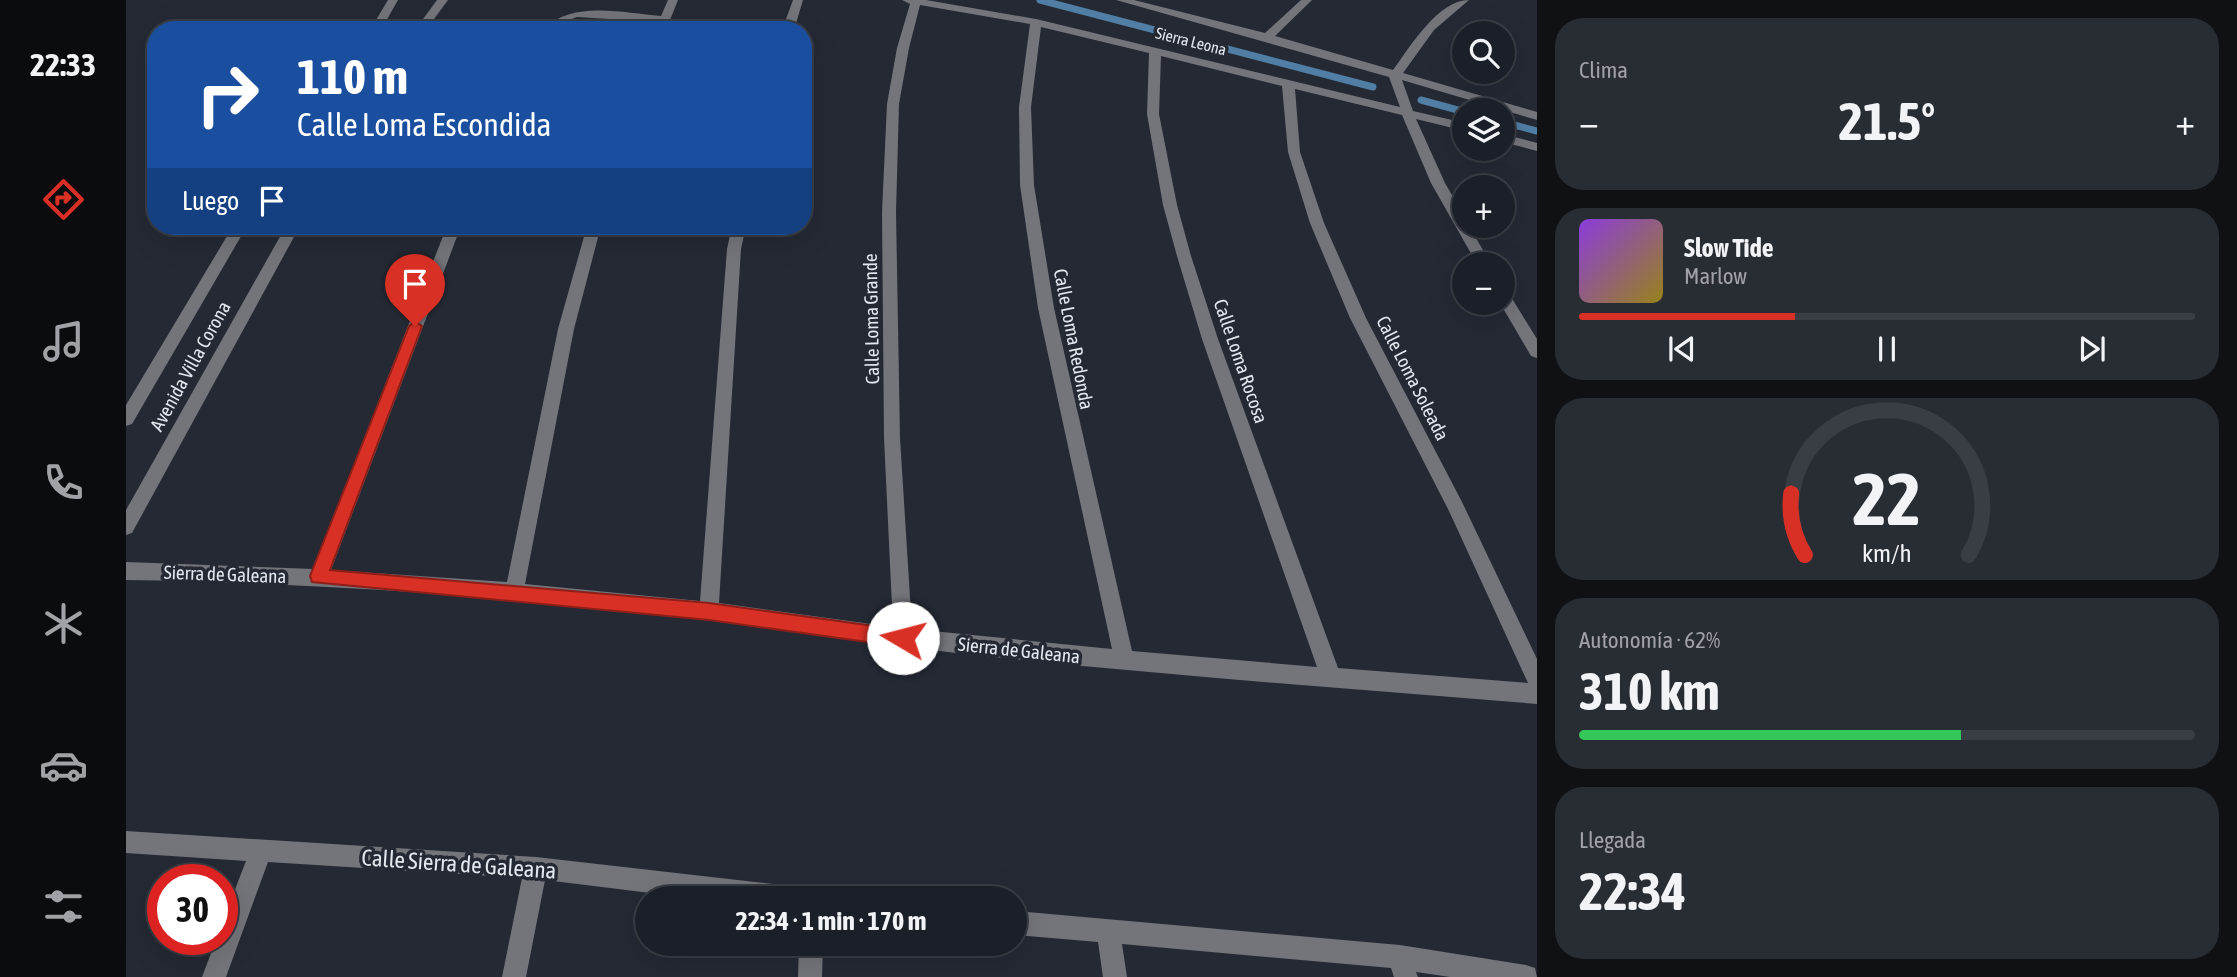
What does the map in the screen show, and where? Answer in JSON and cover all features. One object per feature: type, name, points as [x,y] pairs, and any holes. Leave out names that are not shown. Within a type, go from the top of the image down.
[{"type":"street","points":[[381,21],[394,0]]},
{"type":"street","points":[[427,21],[443,0]]},
{"type":"street","points":[[663,21],[673,0]]},
{"type":"street","points":[[791,21],[798,0]]},
{"type":"street","name":"Sierra Leona","points":[[1121,0],[1162,4],[1395,76],[1537,116]]},
{"type":"street","points":[[1267,37],[1307,0]]},
{"type":"street","points":[[1464,0],[1430,28],[1395,76],[1438,183],[1477,252]]},
{"type":"street","name":"Sierra Leona","points":[[911,1],[1036,22],[1452,123]]},
{"type":"street","name":"Calle Loma Grande","points":[[903,638],[892,438],[889,212],[893,104],[911,1]]},
{"type":"street","points":[[560,21],[577,14],[636,21]]},
{"type":"street","name":"Calle Loma Redonda","points":[[1036,22],[1025,107],[1027,185],[1046,308],[1124,660]]},
{"type":"street","name":"Calle Loma Rocosa","points":[[1155,50],[1153,114],[1170,205],[1184,256],[1210,339],[1331,677]]},
{"type":"street","name":"Calle Loma Soleada","points":[[1288,83],[1294,152],[1317,223],[1358,318],[1455,507],[1537,681]]},
{"type":"street","points":[[1515,141],[1537,147]]},
{"type":"street","name":"Avenida Villa Corona","points":[[126,419],[235,235]]},
{"type":"street","name":"Avenida Villa Corona","points":[[126,527],[288,235]]},
{"type":"street","points":[[318,576],[451,235]]},
{"type":"street","points":[[514,593],[566,329],[592,235]]},
{"type":"street","points":[[709,611],[737,235]]},
{"type":"street","points":[[1515,315],[1537,352]]},
{"type":"street","name":"Sierra de Galeana","points":[[126,571],[318,576],[514,593],[709,611],[903,638],[1124,660],[1537,694]]},
{"type":"street","name":"Calle Sierra de Galeana","points":[[126,842],[536,868],[689,886]]},
{"type":"street","points":[[214,977],[261,850]]},
{"type":"street","points":[[514,977],[536,868]]},
{"type":"street","points":[[1027,924],[1403,967],[1526,977]]},
{"type":"street","points":[[1109,933],[1115,977]]},
{"type":"street","points":[[810,977],[811,956]]},
{"type":"waterway","points":[[1040,0],[1373,87]]},
{"type":"waterway","points":[[1421,100],[1452,108]]},
{"type":"waterway","points":[[1515,125],[1537,131]]},
{"type":"route","points":[[415,326],[318,576],[709,611],[903,638]]}]
